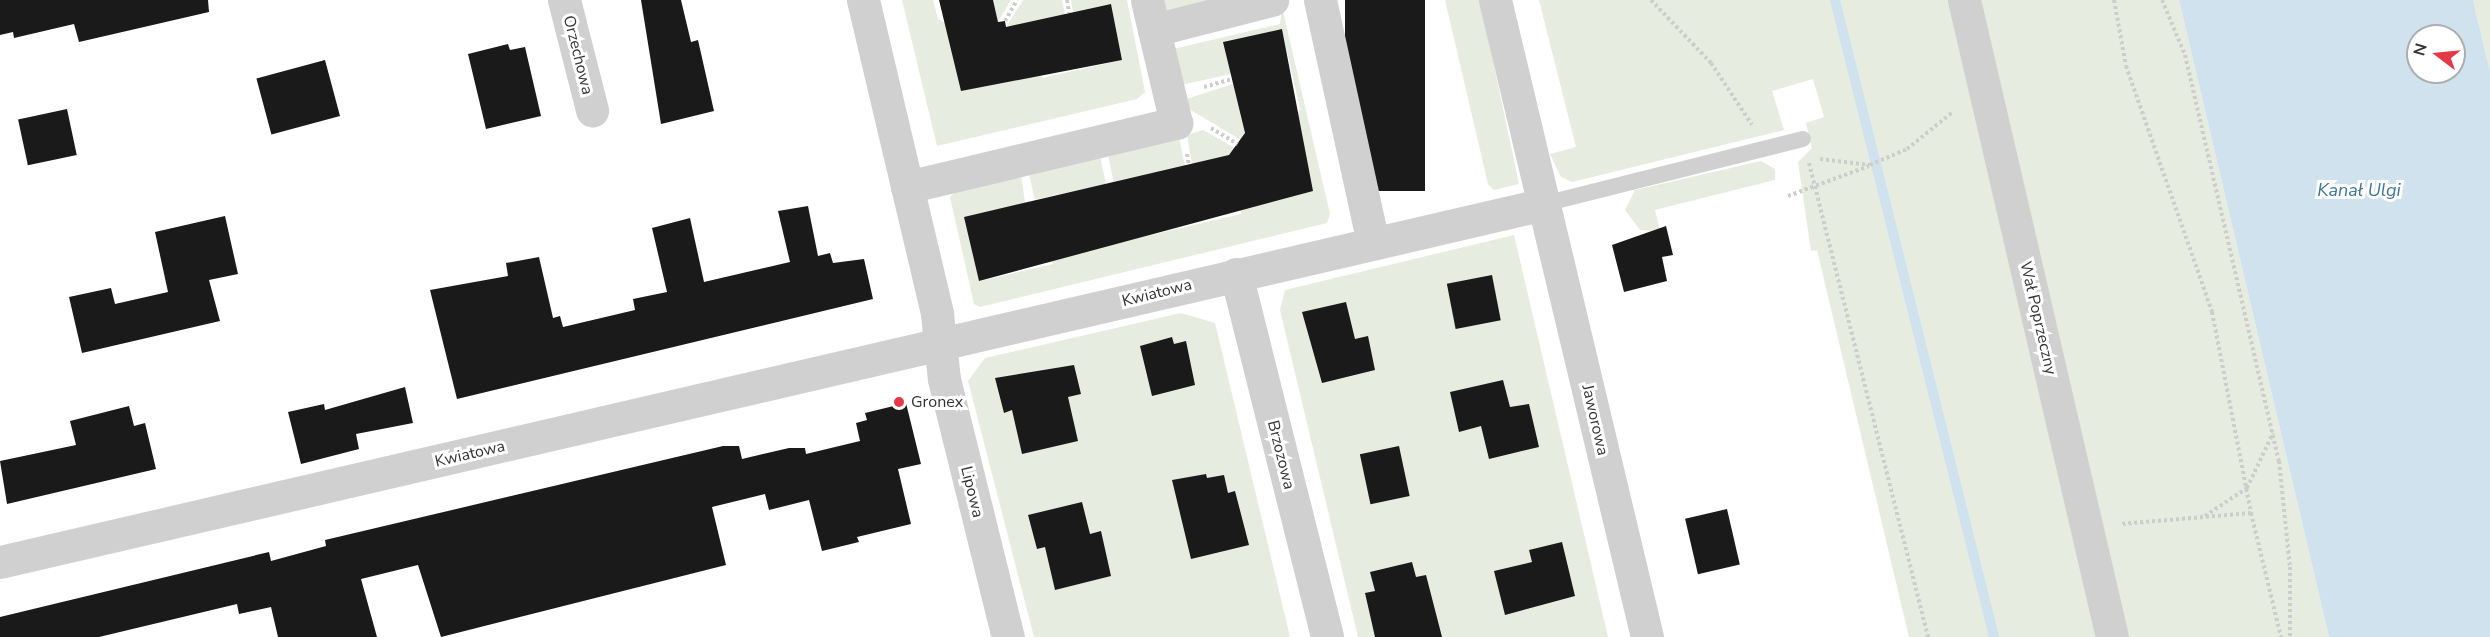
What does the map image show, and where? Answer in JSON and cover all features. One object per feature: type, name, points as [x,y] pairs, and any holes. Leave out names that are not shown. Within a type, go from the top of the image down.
[{"type":"street","name":"Orzechowa","points":[[564,0],[592,110]]},
{"type":"street","points":[[863,0],[908,187],[941,346]]},
{"type":"street","points":[[908,187],[1176,123],[1150,15],[1272,0]]},
{"type":"street","points":[[1320,0],[1373,243]]},
{"type":"street","points":[[1495,0],[1544,204]]},
{"type":"street","name":"Wał Poprzeczny","points":[[1964,0],[2112,637]]},
{"type":"street","name":"Kwiatowa","points":[[0,562],[941,346],[1236,274],[1544,204]]},
{"type":"street","name":"Jaworowa","points":[[1544,204],[1647,637]]},
{"type":"street","name":"Brzozowa","points":[[1236,274],[1327,637]]},
{"type":"street","name":"Lipowa","points":[[941,346],[944,379],[1008,637]]},
{"type":"lane","points":[[1544,204],[1803,139]]},
{"type":"path","points":[[1005,21],[1017,0]]},
{"type":"path","points":[[1067,0],[1069,13]]},
{"type":"path","points":[[1651,0],[1711,63],[1767,148]]},
{"type":"path","points":[[2114,0],[2126,66],[2212,312],[2251,513],[2281,637]]},
{"type":"path","points":[[2162,0],[2185,55],[2273,432],[2290,567],[2290,637]]},
{"type":"path","points":[[1788,196],[1843,177],[1896,154],[1984,85]]},
{"type":"path","points":[[1207,127],[1238,144]]},
{"type":"path","points":[[1803,139],[1928,637]]},
{"type":"path","points":[[1840,163],[1870,165]]},
{"type":"path","points":[[2201,517],[2247,488],[2273,432]]},
{"type":"path","points":[[2087,527],[2251,513]]},
{"type":"shaded area","points":[[902,0],[933,0],[938,19],[1040,72],[1042,78],[1122,60],[1111,4],[1073,12],[1071,0],[1127,0],[1145,92],[1137,99],[937,146]]},
{"type":"shaded area","points":[[993,0],[1011,0],[998,22]]},
{"type":"shaded area","points":[[1023,0],[1062,0],[1065,14],[1006,27]]},
{"type":"shaded area","points":[[1158,0],[1241,0],[1171,17]]},
{"type":"shaded area","points":[[1445,0],[1480,0],[1519,184],[1494,190],[1488,184]]},
{"type":"shaded area","points":[[1539,0],[2179,0],[2329,637],[1909,637],[1817,250],[1811,251],[1798,162],[1812,148],[1806,123],[1824,117],[1813,79],[1772,91],[1784,130],[1572,182],[1561,177],[1550,154],[1576,147]]},
{"type":"shaded area","points":[[2473,0],[2490,0],[2490,72]]},
{"type":"shaded area","points":[[1282,7],[1330,214],[1327,223],[980,307],[974,304],[950,197],[956,191],[1021,174],[1025,203],[965,218],[980,281],[1053,264],[1052,258],[1241,214],[1240,207],[1300,109],[1282,30],[1224,41],[1231,74],[1177,86],[1169,50],[1280,24]]},
{"type":"shaded area","points":[[1233,84],[1246,139],[1241,140],[1184,106],[1183,100]]},
{"type":"shaded area","points":[[1203,130],[1235,148],[1237,154],[1192,164],[1187,135]]},
{"type":"shaded area","points":[[1179,138],[1185,166],[1114,182],[1108,153]]},
{"type":"shaded area","points":[[1100,156],[1106,184],[1035,200],[1029,171]]},
{"type":"shaded area","points":[[1761,161],[1775,169],[1775,180],[1655,210],[1660,231],[1640,230],[1625,210],[1635,190]]},
{"type":"shaded area","points":[[1514,235],[1608,637],[1358,637],[1280,310],[1285,290]]},
{"type":"shaded area","points":[[1181,313],[1215,323],[1290,637],[1034,637],[968,381],[985,358]]},
{"type":"water","name":"Kanał Ulgi","points":[[2179,0],[2473,0],[2490,72],[2490,637],[2329,637]]},
{"type":"building","points":[[0,0],[208,0],[209,12],[79,42],[74,24],[14,38],[13,32],[0,35]]},
{"type":"building","points":[[641,0],[681,0],[691,42],[698,40],[714,111],[661,124]]},
{"type":"building","points":[[939,0],[993,0],[998,22],[1005,21],[1006,27],[1111,4],[1122,60],[961,91]]},
{"type":"building","points":[[1345,0],[1425,0],[1425,191],[1345,191]]},
{"type":"building","points":[[1282,29],[1313,191],[979,281],[964,217],[1229,155],[1245,133],[1223,42]]},
{"type":"building","points":[[508,44],[510,50],[525,47],[541,116],[486,129],[468,54]]},
{"type":"building","points":[[325,60],[340,116],[271,134],[256,78]]},
{"type":"building","points":[[67,109],[77,155],[28,165],[18,119]]},
{"type":"building","points":[[808,206],[818,256],[830,253],[833,263],[864,259],[873,299],[457,399],[430,290],[508,276],[506,263],[539,257],[553,318],[560,316],[563,327],[635,310],[633,299],[667,292],[652,228],[690,218],[704,282],[790,262],[778,211]]},
{"type":"building","points":[[225,216],[238,274],[209,280],[220,321],[82,353],[69,297],[111,288],[115,304],[168,292],[155,232]]},
{"type":"building","points":[[1666,226],[1673,255],[1662,257],[1667,281],[1624,292],[1612,245]]},
{"type":"building","points":[[1492,275],[1501,320],[1456,329],[1447,284]]},
{"type":"building","points":[[1346,302],[1355,339],[1368,336],[1375,370],[1322,383],[1302,312]]},
{"type":"building","points":[[1172,337],[1174,344],[1186,341],[1195,385],[1152,396],[1140,346]]},
{"type":"building","points":[[1074,365],[1081,394],[1068,397],[1078,441],[1022,454],[1012,410],[1004,413],[995,378]]},
{"type":"building","points":[[1503,380],[1510,407],[1529,404],[1539,447],[1489,459],[1481,426],[1459,432],[1450,392]]},
{"type":"building","points":[[405,387],[413,423],[356,434],[359,449],[301,464],[288,412],[324,404],[325,410]]},
{"type":"building","points":[[906,403],[921,464],[898,469],[911,524],[857,537],[859,542],[822,551],[809,500],[769,510],[765,494],[712,507],[726,565],[441,637],[418,565],[361,579],[377,637],[278,637],[271,607],[239,614],[237,604],[99,637],[0,637],[0,617],[269,552],[271,561],[326,546],[325,540],[723,446],[739,446],[742,459],[789,448],[805,448],[806,454],[860,441],[856,423],[867,420],[865,413]]},
{"type":"building","points":[[129,406],[134,426],[145,423],[156,469],[7,504],[0,461],[76,445],[70,421]]},
{"type":"building","points":[[1399,446],[1410,496],[1370,504],[1360,454]]},
{"type":"building","points":[[1206,474],[1207,478],[1224,475],[1228,493],[1235,491],[1249,545],[1191,559],[1172,480]]},
{"type":"building","points":[[1082,502],[1090,534],[1101,531],[1111,576],[1055,590],[1045,547],[1037,549],[1028,515]]},
{"type":"building","points":[[1727,509],[1740,565],[1698,574],[1685,519]]},
{"type":"building","points":[[1562,542],[1575,596],[1505,615],[1494,571],[1532,562],[1529,550]]},
{"type":"building","points":[[1412,562],[1416,577],[1426,575],[1442,637],[1375,637],[1365,593],[1375,591],[1370,572]]},
{"type":"waterway","points":[[1835,0],[1994,637]]},
{"type":"place","name":"Gronex","points":[[899,402]]}]
